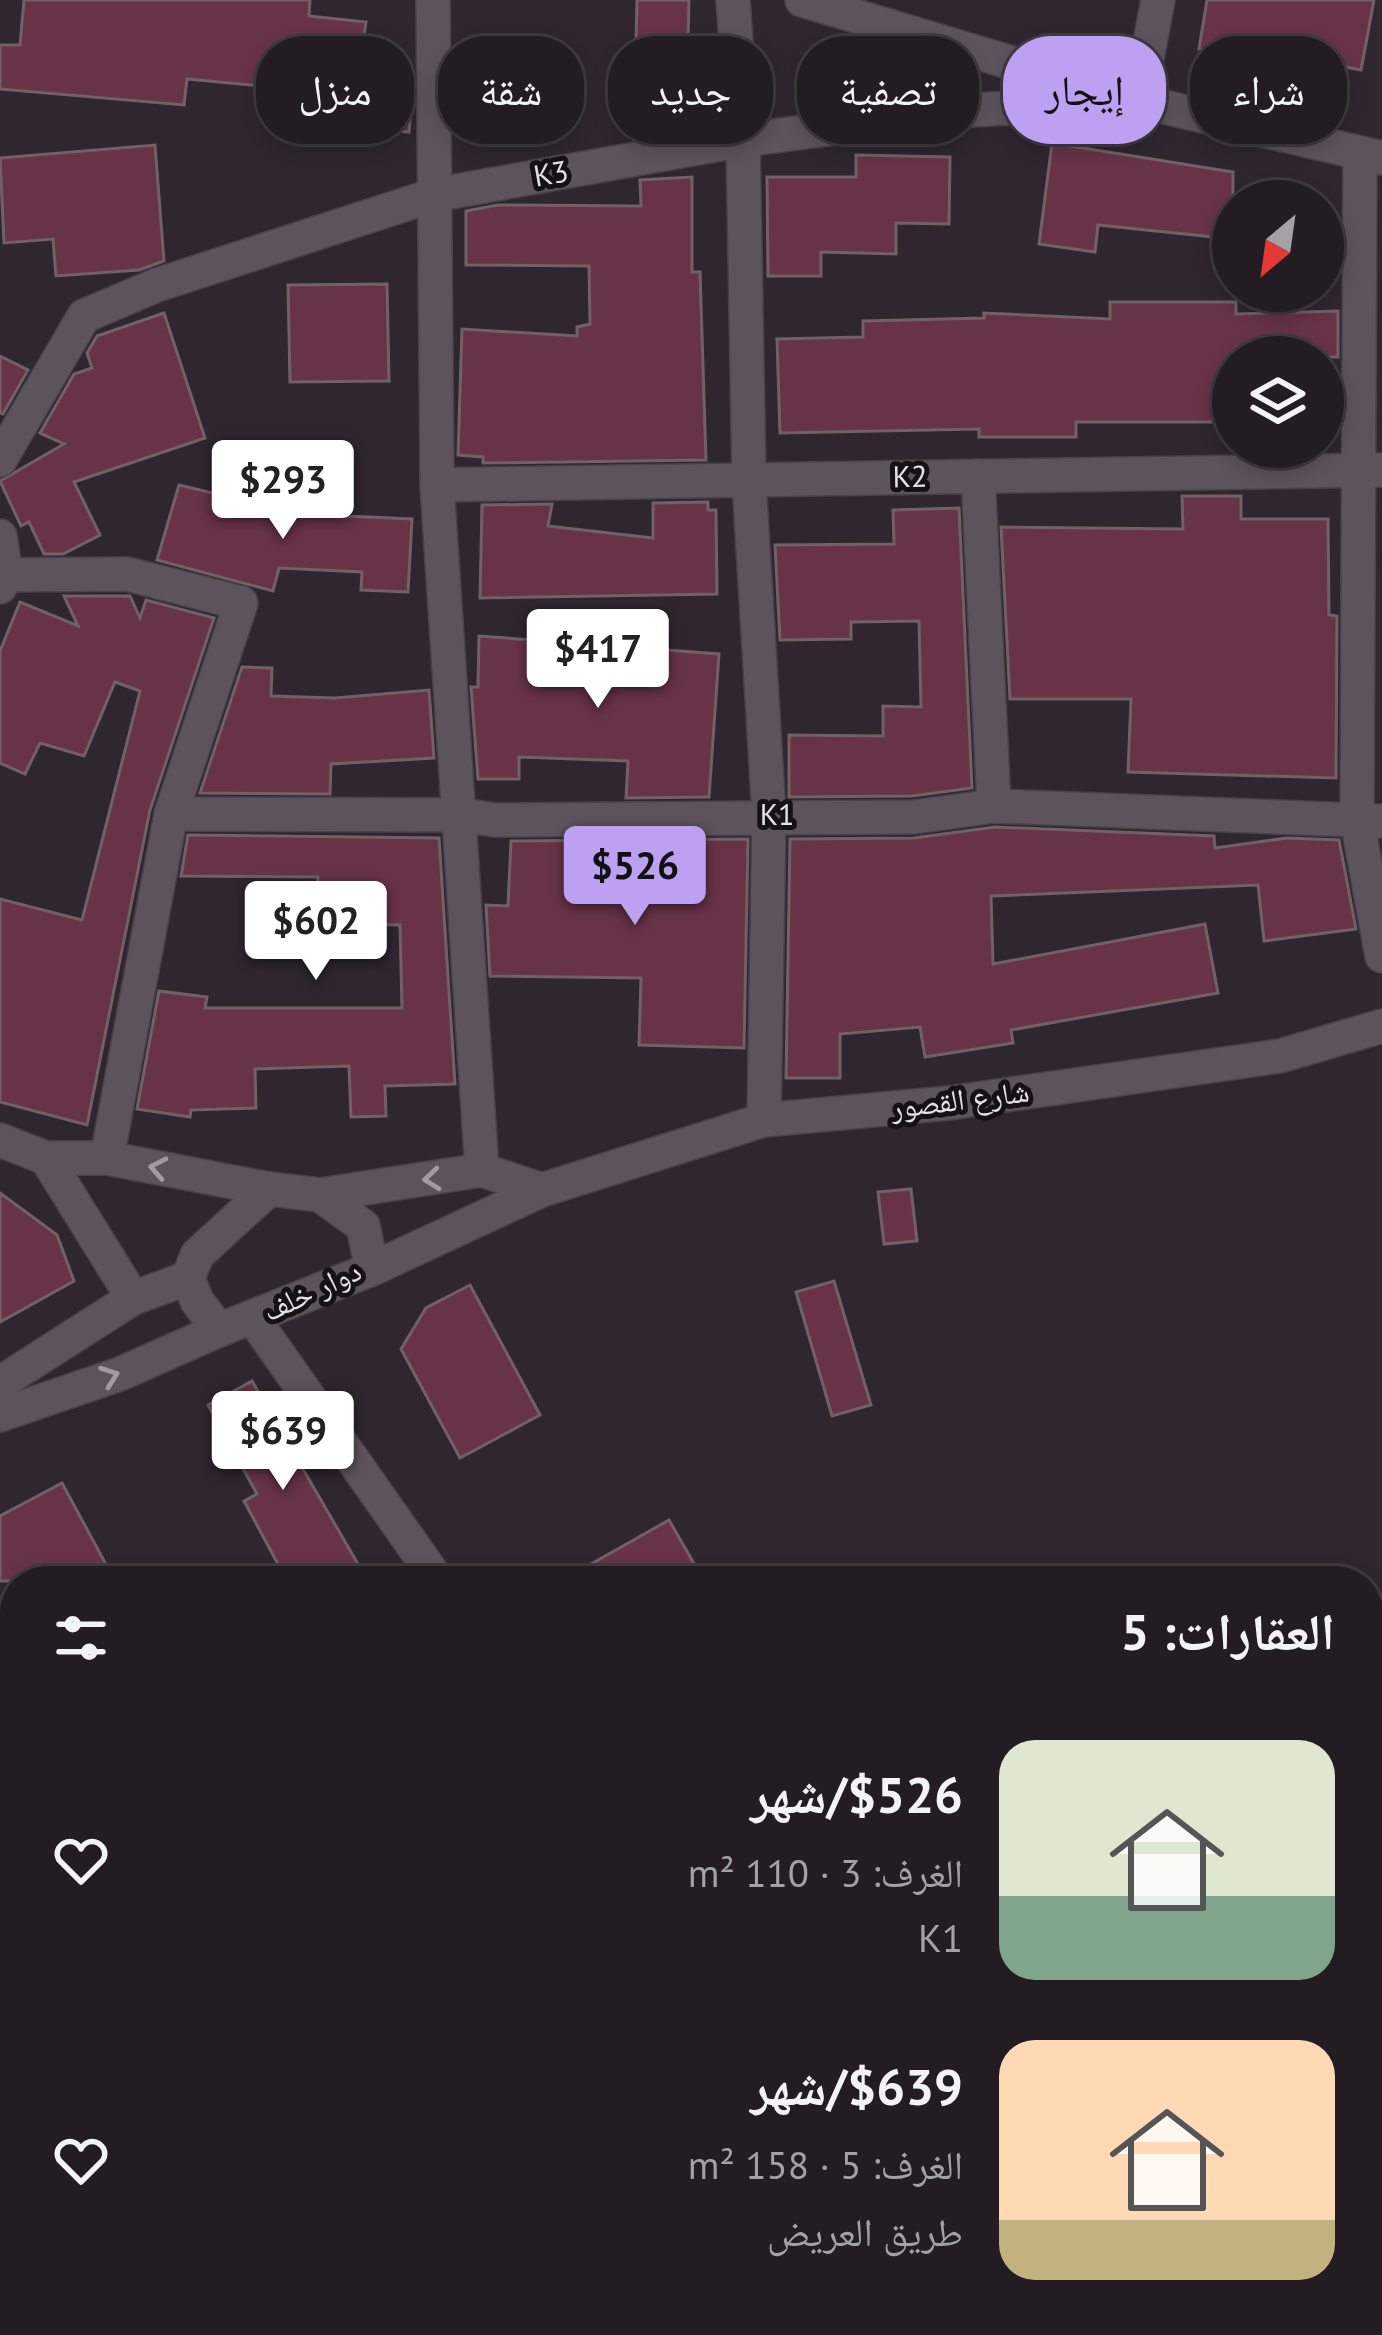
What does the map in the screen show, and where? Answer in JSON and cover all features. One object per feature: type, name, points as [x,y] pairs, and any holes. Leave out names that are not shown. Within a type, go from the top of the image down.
[{"type":"street","points":[[733,0],[735,36]]},
{"type":"street","points":[[802,0],[1003,60]]},
{"type":"street","points":[[1151,36],[1158,0]]},
{"type":"street","points":[[424,6],[434,195],[437,485],[463,815],[482,1170]]},
{"type":"street","name":"K3","points":[[773,136],[1003,108]]},
{"type":"street","name":"K3","points":[[1166,108],[1371,156]]},
{"type":"street","name":"K3","points":[[0,460],[84,316],[157,285],[434,195],[720,144]]},
{"type":"street","points":[[742,144],[749,481],[769,815],[764,1120]]},
{"type":"street","points":[[1371,156],[1370,821],[1382,956]]},
{"type":"street","name":"K2","points":[[437,485],[1371,469]]},
{"type":"street","points":[[978,476],[994,806]]},
{"type":"street","points":[[0,536],[3,581],[127,574],[241,603],[171,814],[107,1158]]},
{"type":"street","name":"K1","points":[[171,814],[463,815],[494,820],[914,817],[994,806],[1370,821]]},
{"type":"street","name":"شارع القصور","points":[[371,1269],[542,1190],[764,1120],[950,1103],[1280,1056],[1382,1026]]},
{"type":"street","points":[[0,1139],[46,1158],[107,1158],[320,1196],[482,1170],[542,1190]]},
{"type":"street","points":[[46,1158],[133,1298]]},
{"type":"street","points":[[219,1330],[196,1301],[188,1278],[197,1255],[269,1190]]},
{"type":"street","name":"دوار خلف","points":[[0,1415],[120,1373],[371,1269],[363,1226],[320,1196]]},
{"type":"street","points":[[0,1383],[133,1298],[188,1278]]},
{"type":"street","points":[[253,1318],[427,1566]]},
{"type":"building","points":[[24,0],[310,0],[309,16],[366,22],[364,36],[256,36],[256,86],[187,79],[184,105],[0,89],[0,45],[20,45]]},
{"type":"building","points":[[637,0],[689,0],[688,36],[636,36]]},
{"type":"building","points":[[1207,0],[1374,0],[1361,70],[1347,67],[1347,36],[1201,36]]},
{"type":"building","points":[[1052,144],[1233,172],[1233,180],[1212,180],[1212,237],[1098,225],[1095,252],[1039,244]]},
{"type":"building","points":[[155,145],[164,261],[139,270],[56,276],[53,239],[4,243],[0,158]]},
{"type":"building","points":[[856,155],[950,157],[949,224],[896,223],[896,254],[821,252],[821,276],[768,276],[767,177],[856,177]]},
{"type":"building","points":[[692,177],[692,272],[700,272],[706,460],[483,463],[483,457],[458,455],[462,329],[577,336],[577,327],[590,324],[589,266],[466,265],[466,211],[498,205],[641,206],[640,180]]},
{"type":"building","points":[[387,284],[389,381],[290,382],[288,285]]},
{"type":"building","points":[[1110,302],[1212,302],[1212,312],[1236,314],[1338,312],[1338,336],[1212,336],[1212,422],[1076,422],[1076,437],[979,437],[979,429],[780,433],[777,339],[863,337],[863,321],[984,318],[984,313],[1110,319]]},
{"type":"building","points":[[164,313],[205,438],[74,482],[100,535],[63,554],[44,554],[29,522],[21,526],[0,481],[64,444],[40,433],[74,374],[92,368],[87,353],[97,336]]},
{"type":"building","points":[[0,356],[28,370],[3,414],[0,413]]},
{"type":"building","points":[[179,485],[301,514],[412,519],[408,592],[361,590],[362,572],[279,568],[273,591],[157,560]]},
{"type":"building","points":[[1182,496],[1241,496],[1241,519],[1328,519],[1329,615],[1337,616],[1336,778],[1128,772],[1131,699],[1010,699],[1001,527],[1183,529]]},
{"type":"building","points":[[708,502],[708,510],[716,510],[717,594],[480,598],[482,505],[552,504],[548,526],[653,538],[653,503]]},
{"type":"building","points":[[959,508],[972,788],[912,796],[789,797],[789,735],[883,736],[883,706],[921,707],[919,621],[851,622],[851,639],[780,640],[775,545],[894,544],[893,510]]},
{"type":"building","points":[[64,596],[130,596],[140,618],[146,600],[214,618],[150,810],[87,1125],[0,1102],[0,899],[82,920],[140,691],[115,682],[84,756],[40,743],[25,774],[0,763],[0,651],[20,602],[78,626]]},
{"type":"building","points":[[479,636],[719,654],[709,797],[626,798],[628,761],[519,757],[519,779],[478,779],[471,687],[478,687]]},
{"type":"building","points":[[242,667],[272,668],[271,696],[335,698],[429,690],[434,758],[331,764],[330,794],[200,793]]},
{"type":"building","points":[[995,827],[1214,836],[1215,848],[1287,838],[1339,840],[1356,929],[1264,941],[1258,885],[991,896],[993,964],[1205,924],[1218,993],[1011,1030],[1013,1043],[925,1057],[920,1027],[840,1034],[840,1078],[786,1078],[790,839],[914,838]]},
{"type":"building","points":[[188,835],[439,838],[455,1084],[385,1086],[386,1116],[351,1117],[349,1066],[255,1069],[256,1108],[191,1110],[190,1117],[137,1109],[159,991],[207,997],[205,1008],[402,1008],[400,925],[316,923],[318,877],[181,876]]},
{"type":"building","points":[[748,839],[744,1048],[639,1045],[641,978],[490,976],[486,905],[508,906],[511,841]]},
{"type":"building","points":[[911,1189],[917,1241],[884,1244],[878,1192]]},
{"type":"building","points":[[0,1193],[57,1235],[74,1281],[0,1322]]},
{"type":"building","points":[[834,1281],[871,1405],[832,1416],[796,1292]]},
{"type":"building","points":[[470,1285],[540,1415],[460,1458],[401,1349],[426,1308]]},
{"type":"building","points":[[252,1381],[359,1566],[279,1566],[244,1501],[257,1494],[208,1405]]},
{"type":"building","points":[[62,1483],[107,1566],[0,1566],[0,1516]]},
{"type":"building","points":[[669,1520],[695,1566],[588,1566]]}]
